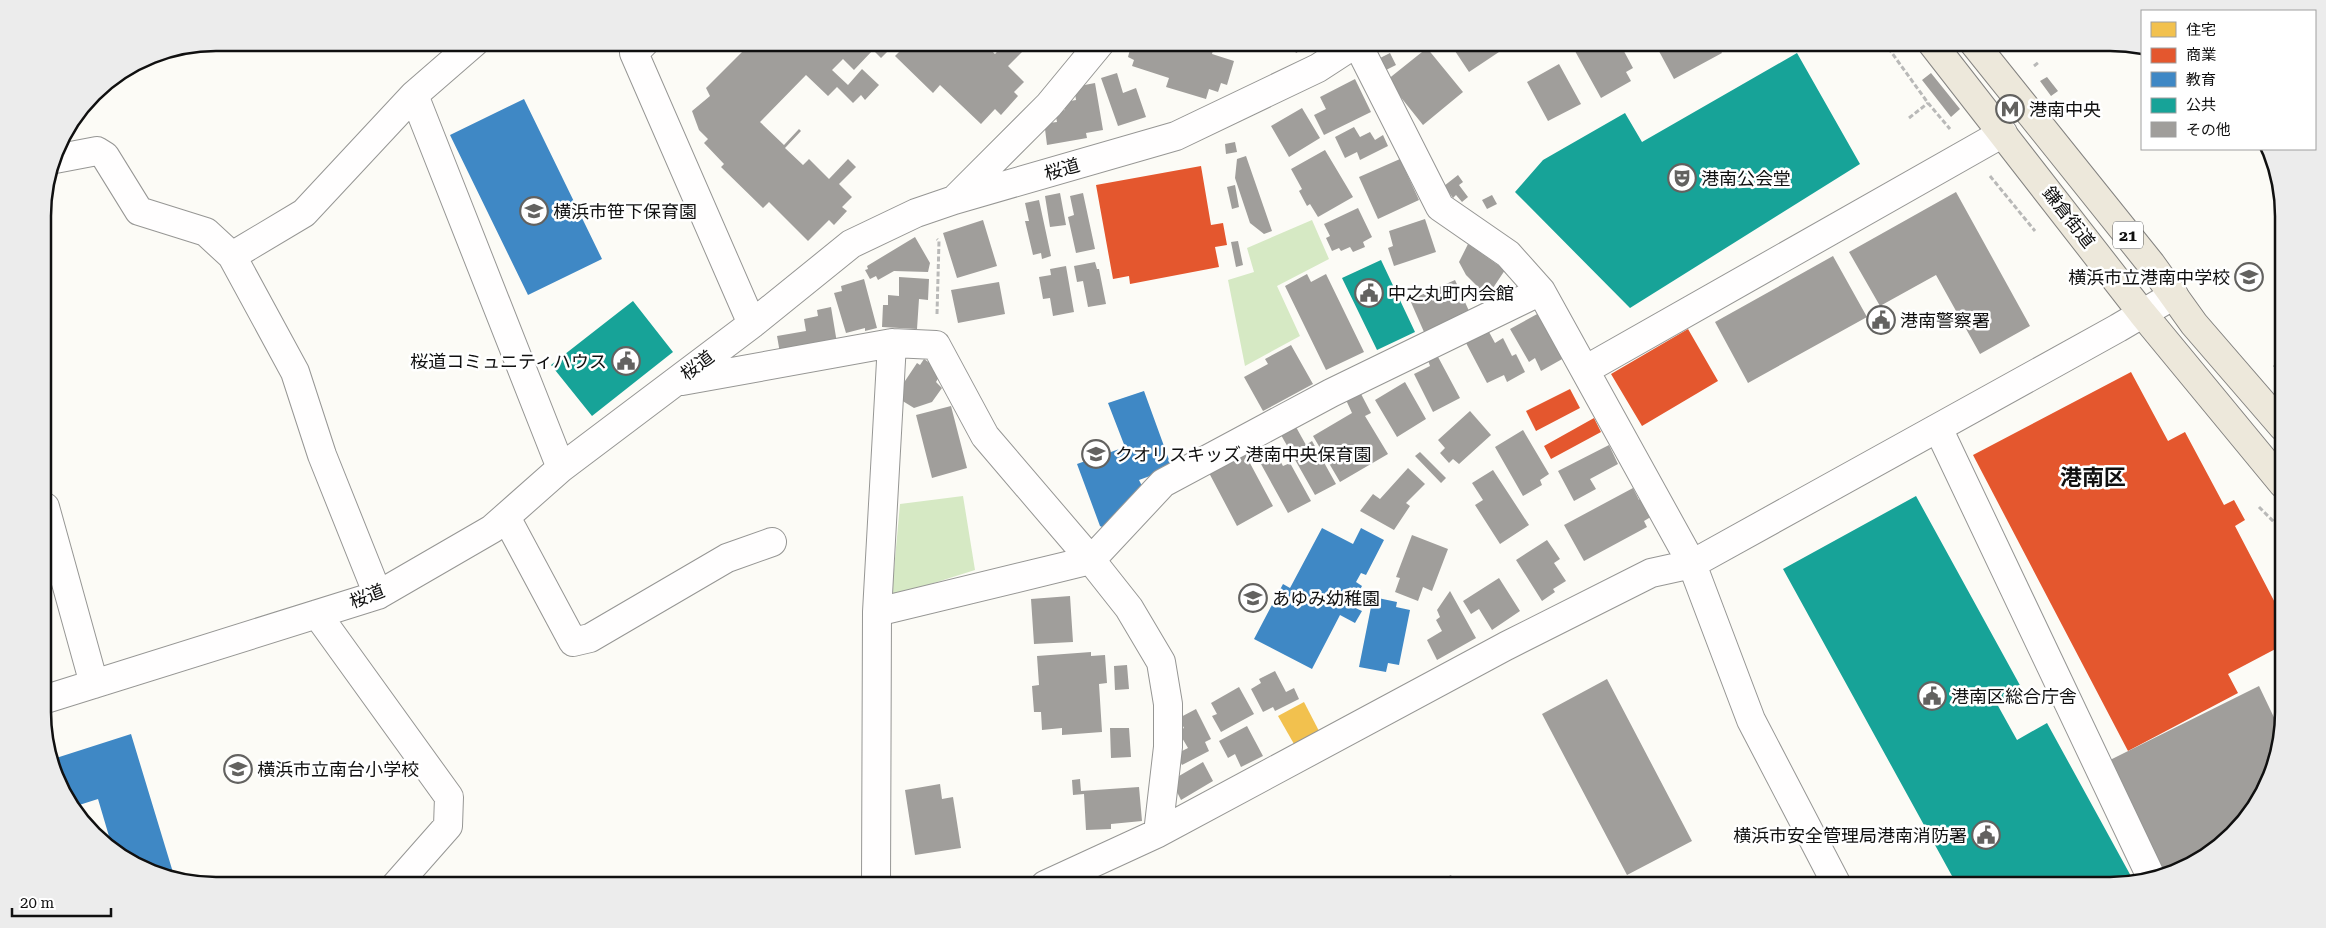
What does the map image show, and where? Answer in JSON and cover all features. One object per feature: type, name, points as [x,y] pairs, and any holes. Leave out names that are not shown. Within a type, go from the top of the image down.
[{"type":"main road","name":"鎌倉街道","points":[[1938,51],[2142,313],[2275,474]]},
{"type":"main road","name":"鎌倉街道","points":[[1980,51],[2174,295],[2194,324],[2275,418]]},
{"type":"street","name":"桜道","points":[[51,698],[378,595],[492,529],[561,468],[752,324],[851,244],[916,213],[954,200],[1176,136],[1318,68],[1344,51]]},
{"type":"street","points":[[1361,51],[1440,207],[1508,254],[1541,291],[1692,564],[1751,720],[1832,876]]},
{"type":"street","points":[[232,256],[304,213],[414,95],[464,52]]},
{"type":"street","points":[[635,52],[634,53],[752,324]]},
{"type":"street","points":[[954,200],[1049,105],[1092,52]]},
{"type":"street","points":[[414,95],[561,468]]},
{"type":"street","points":[[1585,370],[2003,133]]},
{"type":"street","points":[[62,158],[96,151],[105,156],[139,211],[206,232],[232,256],[295,372],[322,455],[378,595]]},
{"type":"street","points":[[877,612],[1091,560],[1163,483],[1331,393],[1541,291]]},
{"type":"street","points":[[1063,877],[1158,833],[1506,646],[1651,573],[1692,564],[2174,295]]},
{"type":"street","points":[[876,877],[877,612],[892,343]]},
{"type":"street","points":[[675,382],[892,343],[936,345],[985,436],[1091,560],[1129,608],[1161,662],[1168,704],[1168,747],[1158,833]]},
{"type":"street","points":[[1938,428],[2149,872]]},
{"type":"street","points":[[506,517],[573,642],[590,638],[727,558],[772,542]]},
{"type":"street","points":[[51,533],[94,684]]},
{"type":"street","points":[[316,614],[449,797],[448,826],[404,877]]},
{"type":"path","points":[[1891,51],[1928,103],[2038,234]]},
{"type":"path","points":[[2034,66],[2039,62]]},
{"type":"path","points":[[1909,118],[1928,103]]},
{"type":"path","points":[[916,213],[939,241],[936,345]]},
{"type":"green space","points":[[1312,220],[1329,259],[1277,286],[1300,336],[1245,366],[1228,280],[1254,272],[1247,248]]},
{"type":"green space","points":[[963,496],[975,570],[896,595],[892,592],[900,504]]},
{"type":"building: 住宅","points":[[1304,702],[1319,731],[1294,744],[1278,716]]},
{"type":"building: 商業","points":[[1201,166],[1211,225],[1223,223],[1227,245],[1215,247],[1219,267],[1130,284],[1129,276],[1113,279],[1096,185]]},
{"type":"building: 商業","points":[[1688,329],[1718,381],[1642,426],[1611,374]]},
{"type":"building: 商業","points":[[2131,372],[2168,441],[2185,432],[2224,505],[2234,500],[2245,520],[2235,526],[2275,603],[2275,649],[2228,674],[2238,693],[2128,751],[1973,455]]},
{"type":"building: 商業","points":[[1570,389],[1580,408],[1536,431],[1526,411]]},
{"type":"building: 商業","points":[[1594,418],[1601,432],[1551,459],[1544,446]]},
{"type":"building: 教育","points":[[524,99],[602,259],[528,295],[450,135]]},
{"type":"building: 教育","points":[[1144,391],[1172,468],[1139,480],[1143,488],[1104,528],[1100,526],[1077,464],[1125,447],[1108,403]]},
{"type":"building: 教育","points":[[1322,528],[1353,544],[1361,528],[1384,540],[1366,575],[1361,573],[1356,582],[1362,586],[1351,606],[1362,611],[1355,623],[1340,615],[1312,669],[1254,639],[1283,584],[1290,588]]},
{"type":"building: 教育","points":[[1373,597],[1397,602],[1396,607],[1410,610],[1399,665],[1388,663],[1386,672],[1359,667]]},
{"type":"building: 教育","points":[[131,734],[172,871],[143,860],[109,838],[98,799],[80,805],[68,785],[58,757]]},
{"type":"building: 公共","name":"港南公会堂","points":[[1797,53],[1860,164],[1630,308],[1515,192],[1543,160],[1625,113],[1642,142]]},
{"type":"building: 公共","points":[[1381,260],[1415,332],[1377,350],[1342,278]]},
{"type":"building: 公共","points":[[633,301],[673,352],[592,416],[551,365]]},
{"type":"building: 公共","name":"港南区総合庁舎","points":[[1916,496],[2022,689],[1997,704],[2017,740],[2047,723],[2130,875],[1952,876],[1783,569]]},
{"type":"building: その他","points":[[1213,51],[1212,54],[1234,61],[1227,85],[1221,83],[1218,92],[1209,89],[1206,99],[1166,87],[1169,78],[1132,66],[1134,60],[1128,57],[1129,52]]},
{"type":"building: その他","points":[[1423,51],[1430,51],[1463,92],[1423,125],[1387,80]]},
{"type":"building: その他","points":[[1455,51],[1500,51],[1469,72]]},
{"type":"building: その他","points":[[1575,51],[1624,51],[1633,68],[1626,72],[1631,81],[1601,98]]},
{"type":"building: その他","points":[[1659,51],[1721,51],[1722,53],[1674,79]]},
{"type":"building: その他","points":[[742,52],[871,52],[854,70],[843,59],[832,70],[848,85],[862,69],[879,85],[865,100],[861,95],[853,103],[837,87],[828,96],[806,75],[760,122],[784,145],[799,129],[801,131],[785,148],[803,165],[809,159],[829,179],[848,159],[856,167],[839,184],[852,197],[842,207],[847,211],[834,225],[829,220],[808,241],[769,202],[763,208],[721,167],[724,164],[704,143],[708,139],[699,130],[692,111],[710,96],[706,88]]},
{"type":"building: その他","points":[[875,52],[887,52],[881,58]]},
{"type":"building: その他","points":[[899,52],[993,52],[995,54],[997,52],[1022,52],[1008,66],[1024,82],[1014,92],[1018,96],[1001,115],[995,109],[981,124],[940,85],[933,93],[895,56]]},
{"type":"building: その他","points":[[1390,53],[1396,65],[1384,71],[1378,59]]},
{"type":"building: その他","points":[[1559,64],[1581,104],[1548,121],[1527,82]]},
{"type":"building: その他","points":[[1117,73],[1123,93],[1136,88],[1146,117],[1118,126],[1101,78]]},
{"type":"building: その他","points":[[1931,73],[1960,109],[1951,117],[1922,80]]},
{"type":"building: その他","points":[[2047,77],[2058,91],[2051,96],[2040,81]]},
{"type":"building: その他","points":[[1355,79],[1371,112],[1324,135],[1314,115],[1326,109],[1320,97]]},
{"type":"building: その他","points":[[1095,83],[1103,130],[1086,133],[1087,138],[1047,145],[1045,129],[1048,123],[1057,122],[1055,112],[1065,110],[1064,102],[1076,100],[1074,87]]},
{"type":"building: その他","points":[[1302,108],[1320,138],[1289,157],[1271,126]]},
{"type":"building: その他","points":[[1354,127],[1360,137],[1370,132],[1375,140],[1383,135],[1388,146],[1360,160],[1357,152],[1345,158],[1335,137]]},
{"type":"building: その他","points":[[1235,142],[1237,152],[1226,154],[1225,144]]},
{"type":"building: その他","points":[[1325,150],[1353,197],[1318,217],[1310,204],[1307,206],[1299,191],[1302,189],[1291,169]]},
{"type":"building: その他","points":[[1246,156],[1272,231],[1264,234],[1250,223],[1235,178],[1237,159]]},
{"type":"building: その他","points":[[1400,159],[1419,200],[1378,219],[1359,177]]},
{"type":"building: その他","points":[[1458,175],[1463,182],[1459,185],[1468,197],[1462,202],[1456,195],[1453,198],[1444,186]]},
{"type":"building: その他","points":[[1235,185],[1239,207],[1232,209],[1227,187]]},
{"type":"building: その他","points":[[1956,192],[2030,326],[1980,354],[1936,275],[1880,306],[1849,252]]},
{"type":"building: その他","points":[[1060,193],[1066,225],[1050,227],[1045,196]]},
{"type":"building: その他","points":[[1083,193],[1095,249],[1076,253],[1068,217],[1074,215],[1070,196]]},
{"type":"building: その他","points":[[1492,195],[1497,204],[1487,209],[1482,200]]},
{"type":"building: その他","points":[[1039,200],[1051,256],[1042,259],[1041,253],[1033,255],[1025,221],[1029,221],[1025,203]]},
{"type":"building: その他","points":[[1358,208],[1372,237],[1363,242],[1365,247],[1353,252],[1350,247],[1341,251],[1339,248],[1332,251],[1326,238],[1330,236],[1324,224]]},
{"type":"building: その他","points":[[1425,219],[1436,252],[1394,266],[1388,248],[1393,246],[1389,231]]},
{"type":"building: その他","points":[[983,220],[997,266],[957,278],[943,233]]},
{"type":"building: その他","points":[[915,237],[930,263],[928,272],[894,271],[878,280],[876,276],[870,279],[865,270],[868,269],[867,266]]},
{"type":"building: その他","points":[[1238,241],[1243,265],[1236,267],[1231,242]]},
{"type":"building: その他","points":[[1468,244],[1505,270],[1493,288],[1488,284],[1482,291],[1466,275],[1459,262]]},
{"type":"building: その他","points":[[1833,256],[1867,317],[1748,383],[1715,322]]},
{"type":"building: その他","points":[[1095,262],[1097,269],[1099,269],[1106,304],[1088,307],[1083,281],[1077,282],[1074,266]]},
{"type":"building: その他","points":[[1066,266],[1074,312],[1053,316],[1050,298],[1043,299],[1039,277],[1051,275],[1050,269]]},
{"type":"building: その他","points":[[1307,274],[1311,282],[1326,274],[1364,352],[1326,370],[1285,286]]},
{"type":"building: その他","points":[[899,277],[929,279],[928,300],[919,299],[917,329],[882,327],[883,305],[888,305],[888,295],[899,296]]},
{"type":"building: その他","points":[[864,279],[877,328],[865,331],[865,328],[846,333],[834,293],[842,291],[841,286]]},
{"type":"building: その他","points":[[1455,280],[1469,311],[1424,332],[1410,300]]},
{"type":"building: その他","points":[[999,282],[1005,314],[958,323],[951,290]]},
{"type":"building: その他","points":[[831,307],[837,343],[780,353],[777,336],[806,331],[804,319],[818,316],[817,310]]},
{"type":"building: その他","points":[[1539,313],[1564,358],[1541,371],[1535,358],[1529,362],[1510,329]]},
{"type":"building: その他","points":[[1489,332],[1495,343],[1503,338],[1512,356],[1516,354],[1525,372],[1507,382],[1504,375],[1487,383],[1466,343]]},
{"type":"building: その他","points":[[1291,345],[1313,384],[1263,411],[1244,377],[1268,364],[1265,359]]},
{"type":"building: その他","points":[[1437,355],[1460,398],[1433,412],[1414,374],[1430,366],[1428,360]]},
{"type":"building: その他","points":[[924,359],[937,368],[940,375],[936,382],[942,388],[932,402],[914,408],[901,400],[903,397],[897,393],[917,363],[920,365]]},
{"type":"building: その他","points":[[1405,382],[1426,419],[1397,437],[1375,400]]},
{"type":"building: その他","points":[[1360,392],[1371,413],[1365,416],[1388,454],[1340,482],[1313,436],[1352,413],[1346,400]]},
{"type":"building: その他","points":[[951,406],[967,468],[932,478],[916,415]]},
{"type":"building: その他","points":[[1470,411],[1491,435],[1459,464],[1453,459],[1449,463],[1440,453],[1445,448],[1438,440]]},
{"type":"building: その他","points":[[1296,427],[1306,445],[1312,441],[1336,484],[1315,495],[1281,435]]},
{"type":"building: その他","points":[[1523,430],[1549,474],[1540,480],[1542,485],[1523,496],[1495,447]]},
{"type":"building: その他","points":[[1609,445],[1618,464],[1590,479],[1596,489],[1574,501],[1558,471]]},
{"type":"building: その他","points":[[1272,446],[1283,466],[1290,463],[1311,501],[1288,513],[1256,455]]},
{"type":"building: その他","points":[[1244,452],[1273,506],[1237,526],[1208,471]]},
{"type":"building: その他","points":[[1420,452],[1446,478],[1441,483],[1415,456]]},
{"type":"building: その他","points":[[1408,468],[1425,484],[1406,503],[1410,506],[1394,530],[1360,511],[1373,494],[1380,499]]},
{"type":"building: その他","points":[[1493,470],[1529,525],[1500,544],[1475,505],[1483,500],[1472,483]]},
{"type":"building: その他","points":[[1633,488],[1639,500],[1645,497],[1654,515],[1644,521],[1647,527],[1584,561],[1564,525]]},
{"type":"building: その他","points":[[1412,535],[1448,549],[1432,591],[1423,587],[1418,601],[1395,592],[1400,578],[1396,577]]},
{"type":"building: その他","points":[[1547,540],[1560,559],[1554,563],[1566,581],[1553,589],[1555,592],[1542,601],[1516,560]]},
{"type":"building: その他","points":[[1499,578],[1520,611],[1492,630],[1479,609],[1471,614],[1463,601]]},
{"type":"building: その他","points":[[1450,591],[1476,638],[1437,660],[1427,640],[1442,631],[1436,620],[1440,617],[1437,610]]},
{"type":"building: その他","points":[[1070,596],[1073,642],[1034,644],[1031,599]]},
{"type":"building: その他","points":[[1091,652],[1091,656],[1105,655],[1107,683],[1099,684],[1102,732],[1062,735],[1062,728],[1042,730],[1041,712],[1034,712],[1032,686],[1039,685],[1037,656]]},
{"type":"building: その他","points":[[1127,665],[1129,689],[1115,690],[1114,666]]},
{"type":"building: その他","points":[[1275,671],[1286,692],[1294,688],[1299,699],[1275,711],[1273,707],[1263,712],[1251,689],[1261,683],[1259,679]]},
{"type":"building: その他","points":[[1607,679],[1692,841],[1627,875],[1542,714]]},
{"type":"building: その他","points":[[2259,686],[2274,718],[2272,744],[2266,765],[2258,785],[2241,812],[2210,843],[2192,855],[2161,868],[2108,761]]},
{"type":"building: その他","points":[[1239,687],[1254,714],[1221,732],[1212,716],[1217,714],[1211,703]]},
{"type":"building: その他","points":[[1196,709],[1211,739],[1205,742],[1209,751],[1182,765],[1176,754],[1188,748],[1178,731],[1184,728],[1179,718]]},
{"type":"building: その他","points":[[1247,726],[1263,756],[1241,767],[1235,754],[1228,758],[1219,741]]},
{"type":"building: その他","points":[[1110,728],[1129,728],[1131,757],[1111,758]]},
{"type":"building: その他","points":[[1203,762],[1213,781],[1181,800],[1177,792],[1179,776]]},
{"type":"building: その他","points":[[1080,779],[1081,791],[1139,787],[1142,821],[1111,824],[1111,829],[1086,830],[1084,794],[1073,795],[1072,780]]},
{"type":"building: その他","points":[[940,784],[942,799],[953,797],[961,848],[915,855],[905,790]]},
{"type":"place","name":"港南中央","points":[[2010,109]]},
{"type":"place","name":"港南公会堂","points":[[1682,178]]},
{"type":"place","name":"横浜市笹下保育園","points":[[534,211]]},
{"type":"place","name":"横浜市立港南中学校","points":[[2249,277]]},
{"type":"place","name":"中之丸町内会館","points":[[1369,293]]},
{"type":"place","name":"港南警察署","points":[[1881,320]]},
{"type":"place","name":"桜道コミュニティハウス","points":[[626,361]]},
{"type":"place","name":"クオリスキッズ 港南中央保育園","points":[[1096,454]]},
{"type":"place","name":"あゆみ幼稚園","points":[[1253,598]]},
{"type":"place","name":"港南区総合庁舎","points":[[1932,696]]},
{"type":"place","name":"横浜市立南台小学校","points":[[238,769]]},
{"type":"place","name":"横浜市安全管理局港南消防署","points":[[1986,835]]},
{"type":"district","name":"港南区","points":[[2093,477]]}]
